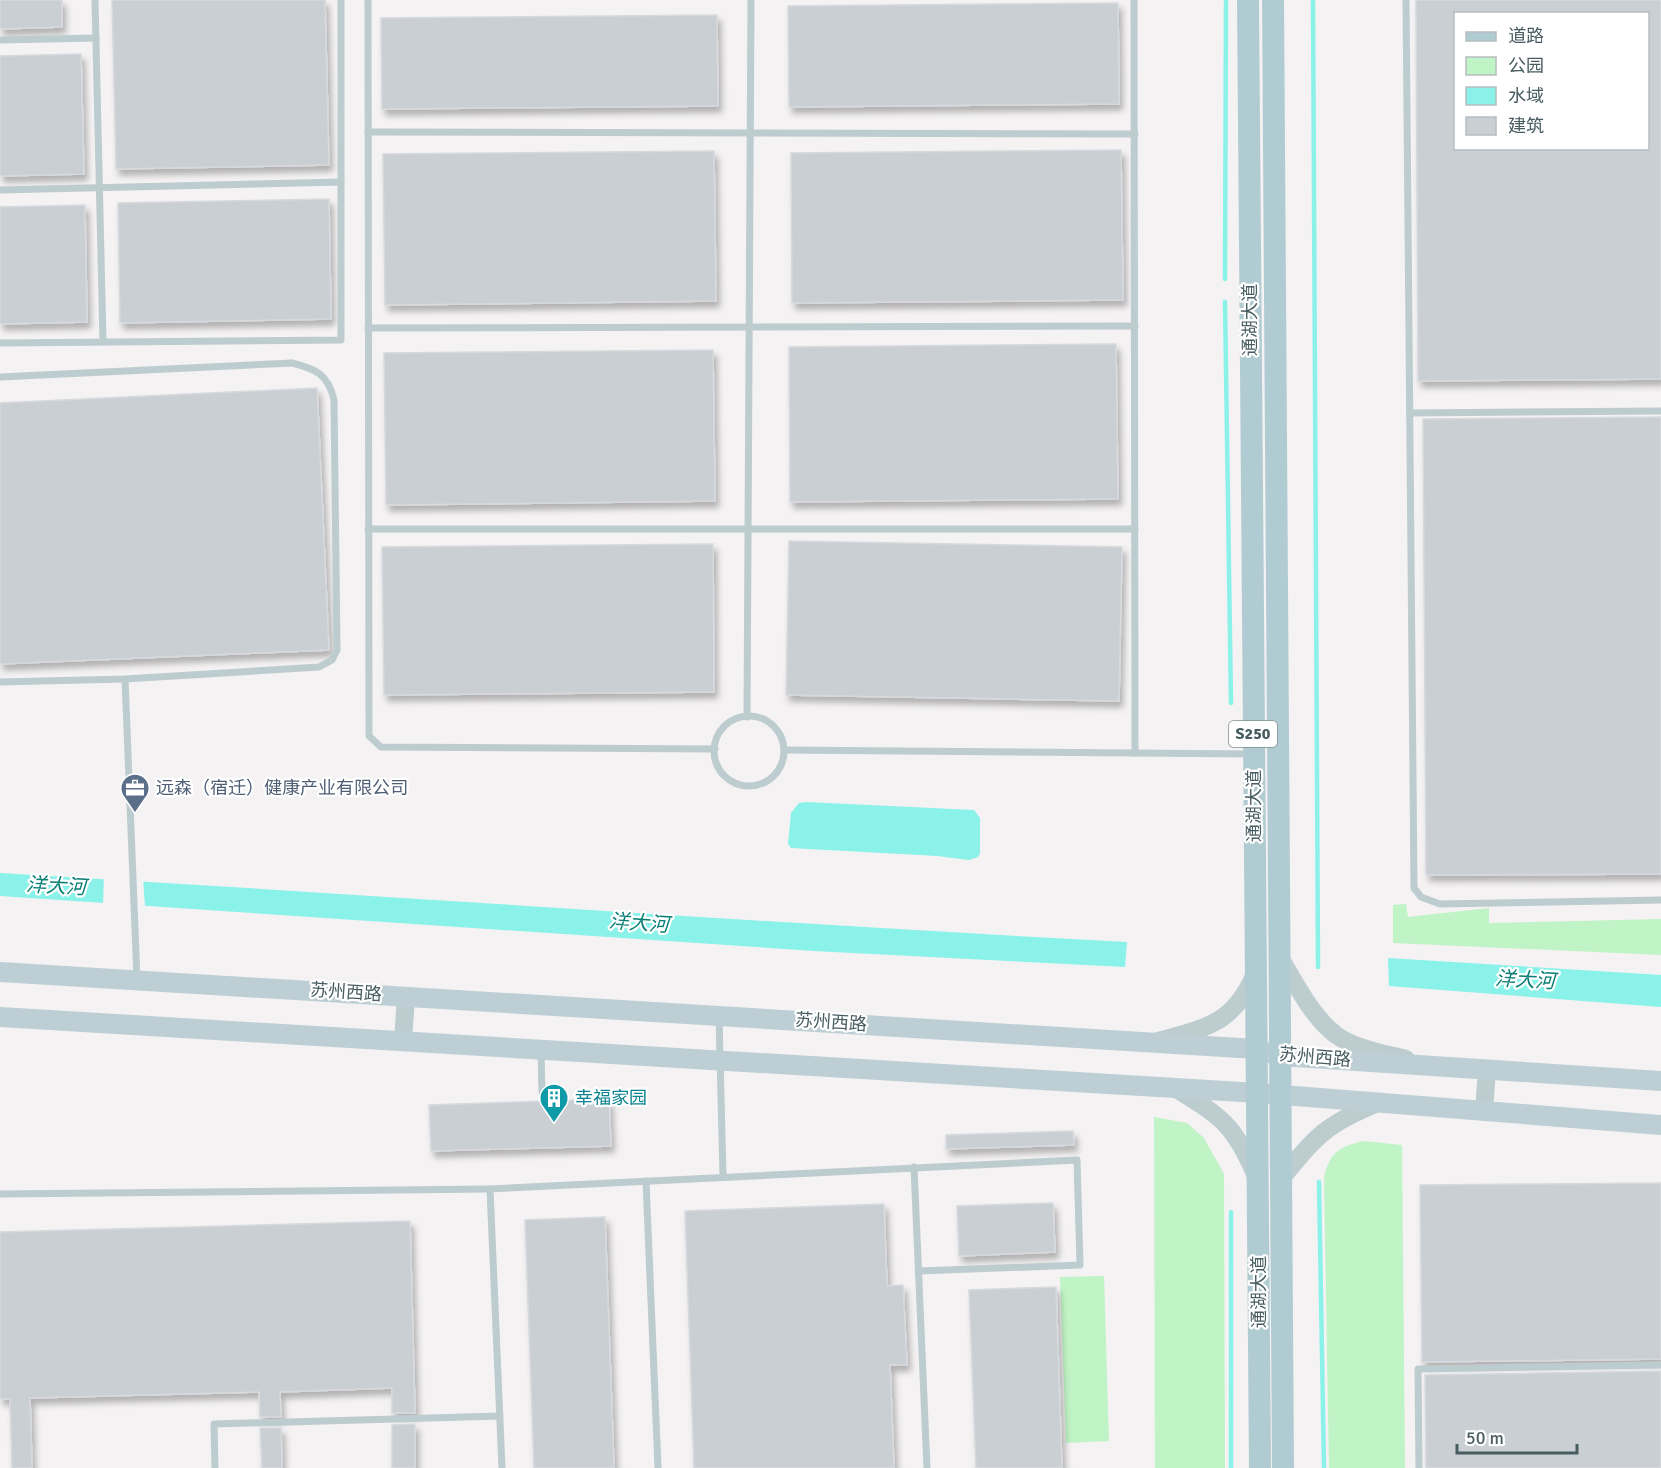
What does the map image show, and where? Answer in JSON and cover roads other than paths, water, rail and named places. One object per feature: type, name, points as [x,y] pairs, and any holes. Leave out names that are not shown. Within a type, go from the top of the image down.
[{"type":"main road","name":"通湖大道","points":[[1248,0],[1256,1049],[1269,1094],[1281,1179],[1283,1468]]},
{"type":"main road","name":"通湖大道","points":[[1260,1468],[1258,1180],[1269,1094],[1280,1056],[1276,754],[1273,0]]},
{"type":"main road","name":"苏州西路","points":[[0,972],[1152,1042],[1256,1049],[1280,1056],[1661,1081]]},
{"type":"main road","points":[[0,1017],[1269,1094],[1661,1125]]},
{"type":"street","points":[[1279,956],[1308,1003],[1336,1034],[1361,1047],[1431,1066]]},
{"type":"street","points":[[1152,1042],[1198,1030],[1218,1020],[1244,998],[1255,975]]},
{"type":"street","points":[[402,1041],[406,996]]},
{"type":"street","points":[[1484,1112],[1487,1069]]},
{"type":"street","points":[[1174,1088],[1205,1107],[1230,1127],[1241,1141],[1258,1180]]},
{"type":"street","points":[[1281,1179],[1325,1129],[1378,1103]]},
{"type":"lane","points":[[95,0],[103,342]]},
{"type":"lane","points":[[0,343],[341,340],[341,0]]},
{"type":"lane","points":[[368,0],[369,736],[381,747],[715,749]]},
{"type":"lane","points":[[747,717],[751,0]]},
{"type":"lane","points":[[1134,0],[1135,753]]},
{"type":"lane","points":[[1406,0],[1414,888],[1421,897],[1440,904],[1661,900]]},
{"type":"lane","points":[[0,40],[96,38]]},
{"type":"lane","points":[[368,132],[1135,134]]},
{"type":"lane","points":[[0,190],[341,182]]},
{"type":"lane","points":[[368,328],[1135,326]]},
{"type":"lane","points":[[0,377],[292,363],[313,368],[330,384],[334,400],[338,636],[338,650],[332,660],[320,667],[125,679],[0,682]]},
{"type":"lane","points":[[1410,412],[1661,411]]},
{"type":"lane","points":[[368,529],[1135,529]]},
{"type":"lane","points":[[125,679],[137,979]]},
{"type":"lane","points":[[747,717],[768,722],[777,730],[784,750],[777,772],[758,785],[746,786],[725,776],[718,767],[715,749],[719,734],[726,725],[747,717]]},
{"type":"lane","points":[[784,750],[1276,754]]},
{"type":"lane","points":[[719,1015],[723,1176]]},
{"type":"lane","points":[[541,1050],[542,1092]]},
{"type":"lane","points":[[0,1194],[490,1189],[1077,1160],[1080,1265],[919,1271]]},
{"type":"lane","points":[[914,1167],[927,1468]]},
{"type":"lane","points":[[646,1180],[658,1468]]},
{"type":"lane","points":[[490,1189],[502,1468]]},
{"type":"lane","points":[[1419,1468],[1418,1369],[1661,1365]]},
{"type":"lane","points":[[215,1468],[214,1424],[500,1416]]},
{"type":"water","points":[[799,803],[974,810],[980,818],[980,853],[978,857],[969,860],[937,856],[791,848],[788,844],[791,813]]},
{"type":"water","name":"洋大河","points":[[0,873],[1127,942],[1125,967],[814,951],[0,896]]},
{"type":"water","name":"洋大河","points":[[1388,958],[1661,975],[1661,1007],[1389,986]]},
{"type":"waterway","points":[[1225,279],[1226,0]]},
{"type":"waterway","points":[[1313,0],[1318,967]]},
{"type":"waterway","points":[[1225,302],[1231,703]]},
{"type":"waterway","points":[[1319,1182],[1324,1468]]},
{"type":"waterway","points":[[1231,1212],[1231,1468]]},
{"type":"place","name":"远森（宿迁）健康产业有限公司","points":[[135,814]]},
{"type":"place","name":"幸福家园","points":[[554,1124]]}]
